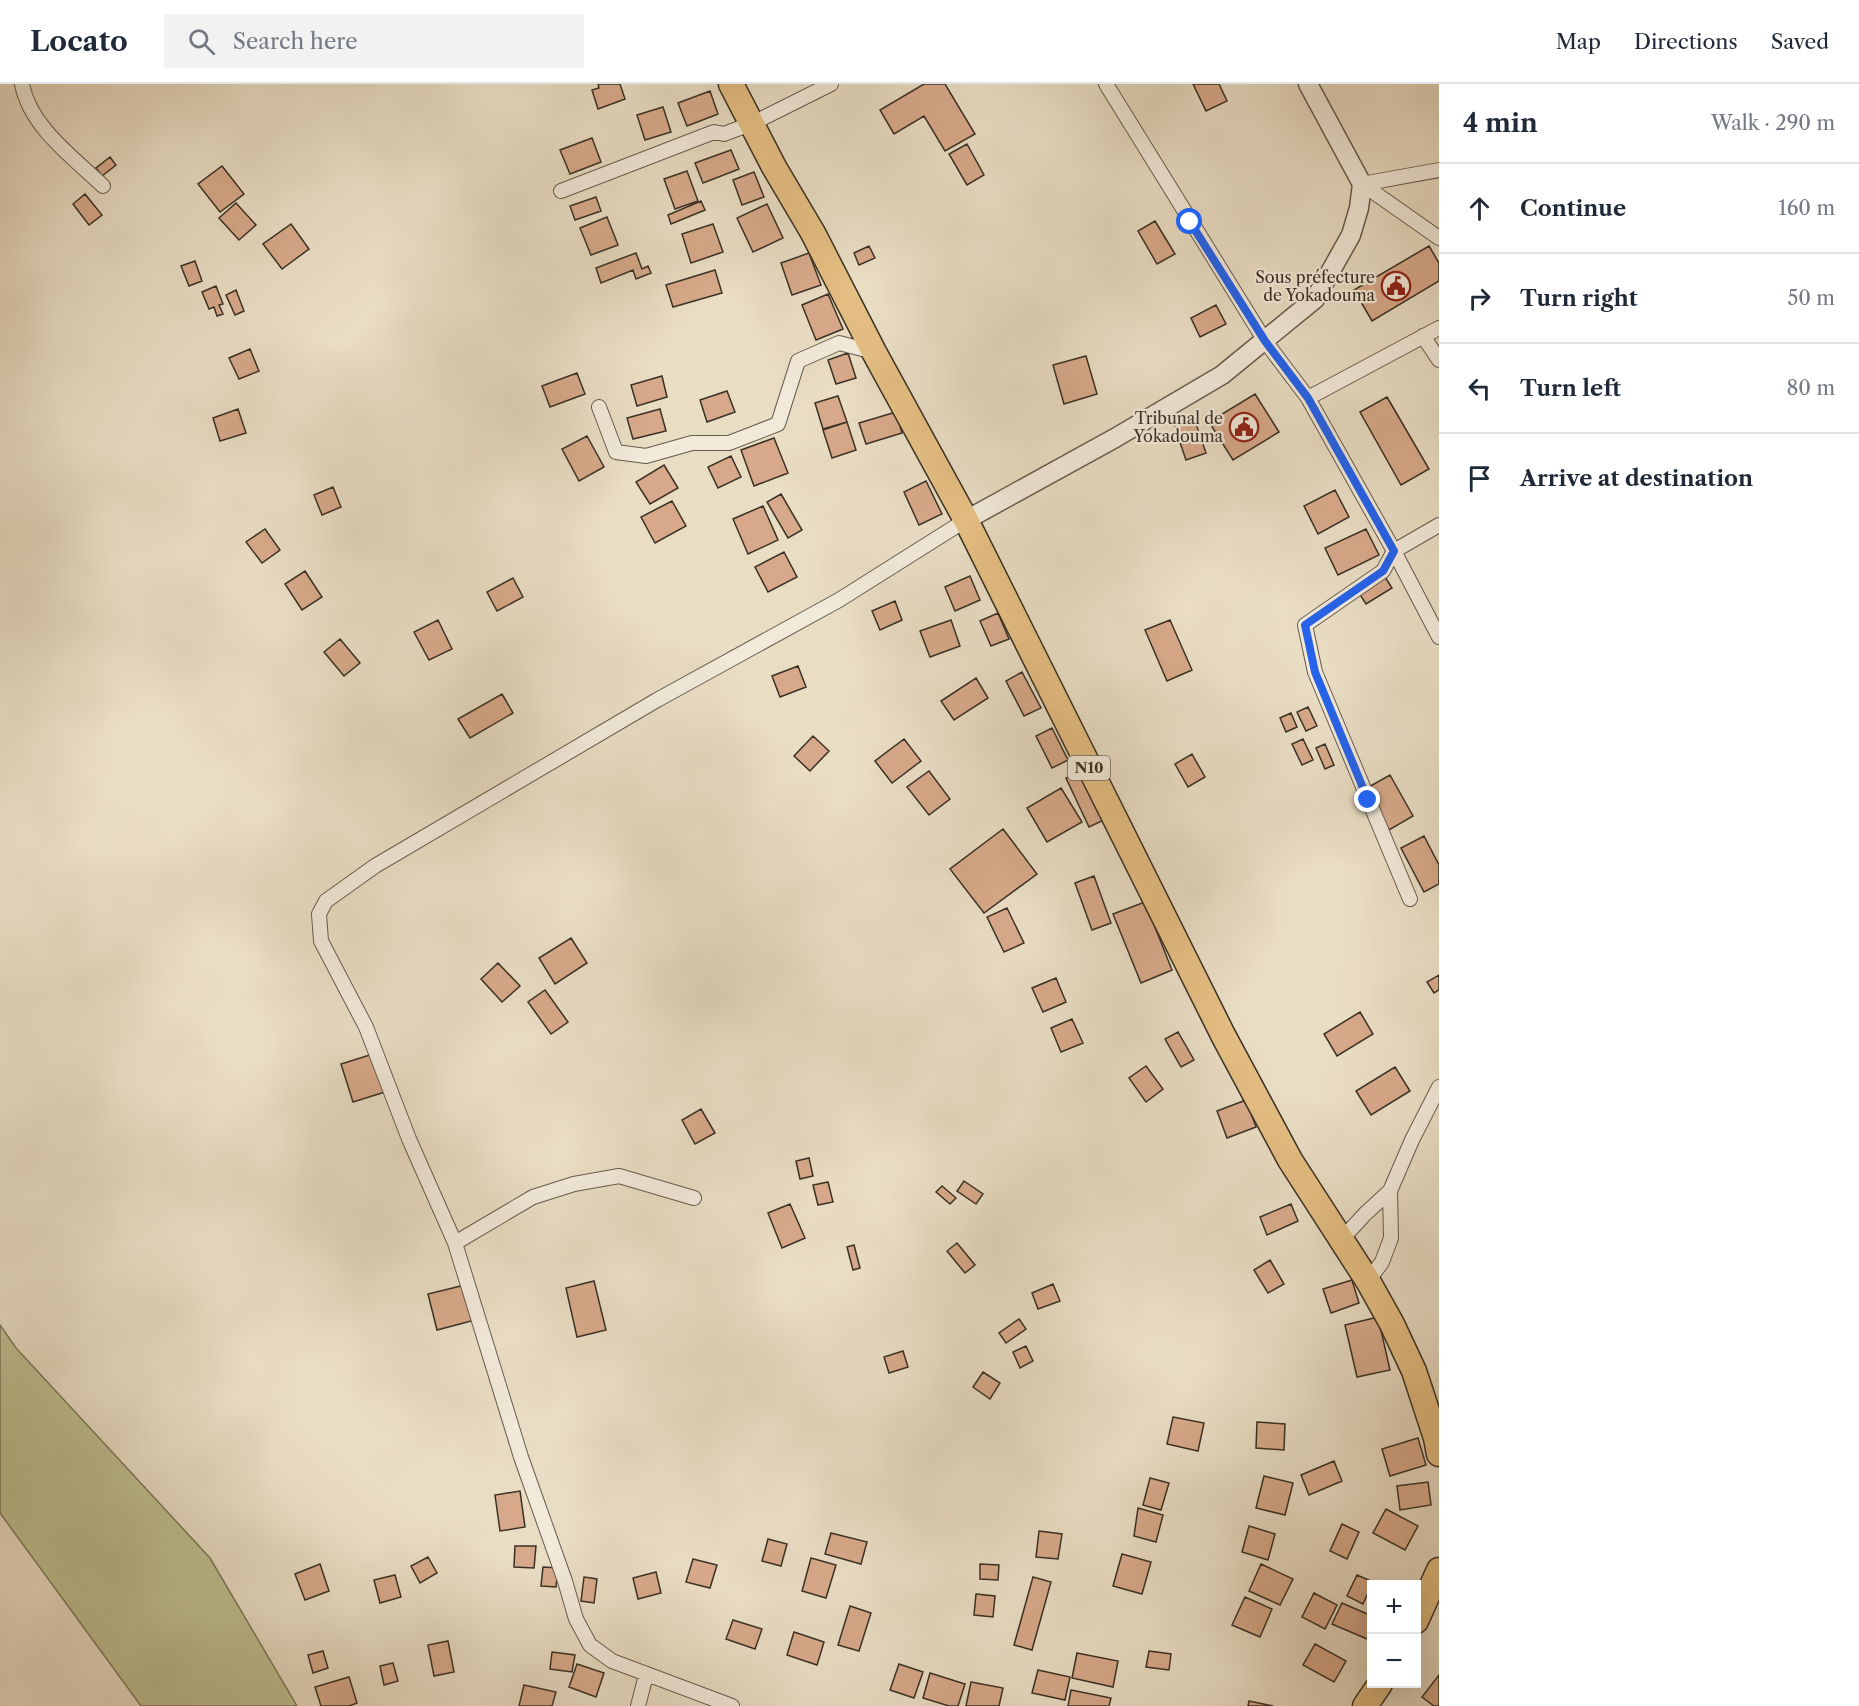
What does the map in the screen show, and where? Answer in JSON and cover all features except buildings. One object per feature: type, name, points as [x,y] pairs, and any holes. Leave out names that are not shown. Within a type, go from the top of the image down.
[{"type":"highway","name":"N10","points":[[731,84],[966,520],[1223,1035],[1290,1160],[1368,1281],[1414,1371],[1439,1454]]},
{"type":"highway","points":[[1421,1610],[1439,1570]]},
{"type":"highway","points":[[1365,1706],[1377,1688]]},
{"type":"street","points":[[22,84],[24,96],[39,124],[103,186]]},
{"type":"street","points":[[561,191],[714,132],[724,134],[753,123],[831,84]]},
{"type":"street","points":[[1106,84],[1265,341],[1308,398],[1394,551],[1439,637]]},
{"type":"street","points":[[1308,84],[1362,184],[1439,238]]},
{"type":"street","points":[[1362,184],[1439,170]]},
{"type":"street","points":[[732,1706],[646,1675],[612,1660],[590,1645],[576,1619],[521,1456],[455,1243],[409,1139],[366,1028],[321,941],[319,914],[326,901],[385,860],[657,700],[839,600],[966,520],[1115,438],[1222,375],[1315,299],[1351,235],[1359,208],[1362,184]]},
{"type":"street","points":[[1308,398],[1439,328]]},
{"type":"street","points":[[1423,336],[1439,360]]},
{"type":"street","points":[[599,407],[616,452],[646,456],[692,443],[729,444],[778,424],[798,361],[839,343],[874,352]]},
{"type":"street","points":[[1410,899],[1315,672],[1305,625],[1383,571],[1394,551],[1439,525]]},
{"type":"street","points":[[1342,1239],[1390,1191],[1412,1140],[1439,1087]]},
{"type":"street","points":[[455,1243],[533,1197],[574,1184],[619,1176],[694,1198]]},
{"type":"street","points":[[1368,1281],[1382,1262],[1391,1238],[1390,1191]]},
{"type":"street","points":[[638,1706],[646,1675]]},
{"type":"green space","points":[[0,1325],[16,1348],[210,1558],[297,1706],[141,1706],[0,1513]]},
{"type":"place","name":"Sous préfecture de Yokadouma","points":[[1396,286]]},
{"type":"place","name":"Tribunal de Yokadouma","points":[[1244,427]]},
{"type":"route","points":[[1190,222],[1265,341],[1308,398],[1394,551],[1383,571],[1342,597],[1305,625],[1315,672],[1368,800]]}]
